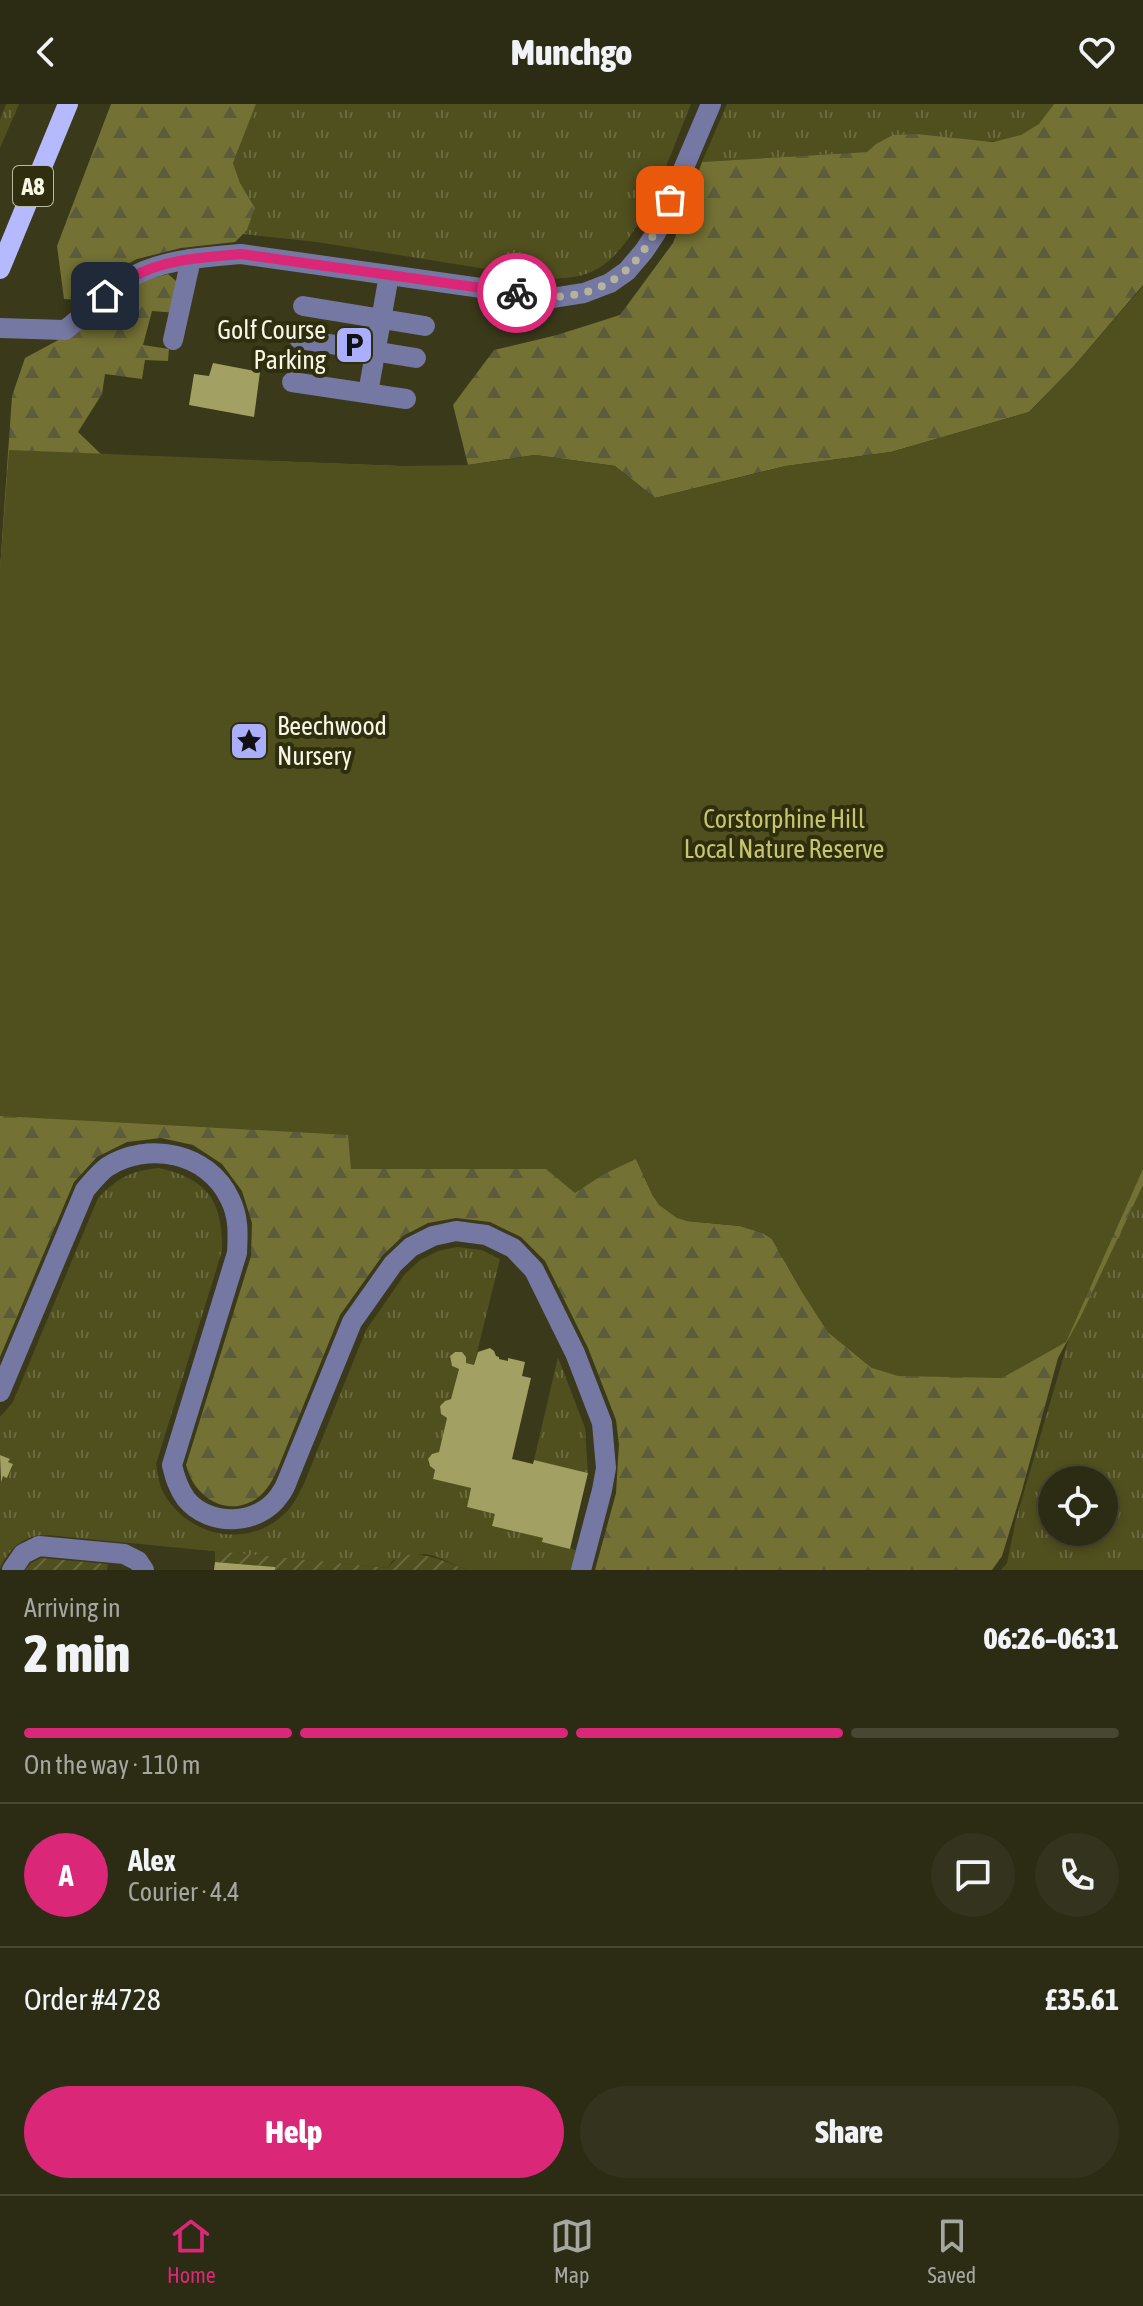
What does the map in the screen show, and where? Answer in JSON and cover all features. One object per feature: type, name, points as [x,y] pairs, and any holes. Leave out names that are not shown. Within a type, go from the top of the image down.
[{"type":"main road","name":"A8","points":[[0,269],[68,104]]},
{"type":"street","points":[[0,328],[65,330],[132,277],[167,264],[241,254],[552,298],[584,293],[610,283],[627,271],[656,233],[711,104]]},
{"type":"street","points":[[173,340],[191,259]]},
{"type":"street","points":[[368,393],[389,275]]},
{"type":"street","points":[[303,306],[425,326]]},
{"type":"street","points":[[299,339],[416,358]]},
{"type":"street","points":[[292,382],[406,399]]},
{"type":"street","points":[[0,1392],[85,1190],[105,1169],[131,1155],[160,1152],[188,1158],[212,1174],[230,1197],[239,1225],[237,1253],[172,1465],[177,1485],[188,1501],[204,1514],[224,1519],[245,1519],[263,1511],[279,1497],[352,1322],[393,1264],[411,1247],[433,1236],[456,1231],[486,1235],[513,1248],[534,1270],[575,1353],[602,1423],[606,1468],[581,1570]]},
{"type":"street","points":[[12,1570],[23,1554],[39,1546],[124,1554],[138,1561],[144,1570]]},
{"type":"green space","points":[[6,104],[19,104],[0,148],[0,120]]},
{"type":"green space","points":[[111,104],[256,104],[233,163],[240,183],[255,208],[247,230],[235,242],[181,248],[137,259],[104,276],[81,300],[64,299],[57,246]]},
{"type":"green space","points":[[256,104],[691,104],[652,198],[624,244],[609,261],[591,272],[576,277],[549,279],[317,242],[243,234],[255,208],[240,183],[233,163]]},
{"type":"green space","points":[[727,104],[1054,104],[1039,124],[1020,136],[998,141],[906,136],[885,141],[867,152],[702,162]]},
{"type":"green space","points":[[1054,104],[1143,104],[1143,285],[1074,366],[1029,412],[891,452],[786,466],[655,498],[615,466],[535,455],[468,465],[453,405],[494,350],[557,335],[620,315],[673,243],[702,162],[867,152],[893,135],[916,134],[993,142],[1021,135],[1039,124]]},
{"type":"green space","points":[[168,274],[183,287],[178,313],[152,311],[143,345],[169,349],[168,361],[145,360],[142,379],[105,374],[102,394],[78,432],[102,455],[400,466],[636,1159],[653,1196],[687,1221],[740,1226],[772,1239],[828,1332],[872,1368],[1143,1078],[1143,1185],[1058,1358],[1002,1556],[992,1570],[595,1570],[616,1493],[619,1444],[616,1420],[588,1348],[545,1261],[521,1237],[490,1222],[456,1218],[428,1223],[403,1236],[383,1255],[340,1315],[276,1473],[265,1491],[244,1505],[222,1505],[212,1501],[196,1486],[186,1465],[251,1256],[252,1223],[242,1191],[222,1164],[193,1145],[161,1138],[127,1142],[97,1157],[74,1182],[0,1357],[0,569],[12,396],[25,358],[73,332],[142,281]]},
{"type":"green space","name":"Corstorphine Hill Local Nature Reserve","points":[[1143,286],[1143,1169],[1066,1342],[1002,1378],[898,1376],[872,1368],[828,1332],[772,1239],[740,1226],[677,1218],[659,1205],[636,1159],[604,1174],[575,1193],[546,1169],[351,1169],[348,1135],[0,1116],[0,569],[9,450],[400,466],[468,465],[535,455],[615,466],[655,498],[786,466],[891,452],[1029,412],[1074,366]]},
{"type":"green space","points":[[159,1168],[201,1186],[215,1206],[222,1234],[222,1251],[156,1464],[162,1491],[176,1510],[206,1530],[224,1534],[259,1530],[275,1521],[290,1508],[303,1486],[366,1330],[405,1274],[420,1260],[438,1251],[457,1247],[482,1250],[500,1259],[474,1365],[466,1363],[462,1352],[450,1356],[452,1366],[459,1369],[451,1399],[440,1406],[441,1414],[447,1418],[439,1452],[430,1456],[428,1463],[435,1470],[433,1479],[471,1488],[467,1507],[495,1514],[492,1526],[543,1538],[543,1542],[576,1550],[571,1570],[467,1570],[424,1554],[392,1561],[388,1568],[47,1535],[31,1537],[18,1544],[0,1568],[0,1479],[3,1476],[8,1478],[13,1464],[0,1455],[0,1417],[13,1402],[98,1198],[126,1176]]},
{"type":"green space","points":[[1143,1169],[1143,1570],[1001,1570],[1007,1563],[1016,1519],[1070,1335]]},
{"type":"green space","points":[[558,1357],[585,1428],[588,1473],[534,1460]]},
{"type":"green space","points":[[215,1551],[388,1568],[395,1560],[415,1554],[437,1558],[467,1570],[275,1570],[274,1567],[215,1562]]},
{"type":"green space","points":[[41,1558],[108,1564],[107,1570],[25,1570]]},
{"type":"building","points":[[213,363],[260,372],[254,417],[189,405],[194,374],[209,376]]},
{"type":"building","points":[[490,1348],[499,1359],[525,1362],[522,1376],[531,1378],[512,1459],[533,1464],[534,1460],[588,1473],[570,1549],[542,1542],[543,1538],[492,1526],[495,1514],[467,1507],[471,1488],[433,1479],[435,1470],[428,1459],[439,1452],[447,1418],[441,1414],[440,1406],[451,1399],[459,1369],[452,1366],[450,1356],[462,1352],[466,1363],[474,1365],[478,1352]]},
{"type":"building","points":[[0,1455],[10,1459],[8,1462],[13,1464],[7,1478],[3,1476],[1,1482]]},
{"type":"building","points":[[215,1562],[275,1567],[275,1570],[214,1570]]},
{"type":"way so far","points":[[517,293],[552,298],[584,293],[610,283],[627,271],[644,251],[656,233],[670,200]]},
{"type":"place","name":"Golf Course Parking","points":[[354,345]]},
{"type":"place","name":"Beechwood Nursery","points":[[249,741]]},
{"type":"route","points":[[105,296],[132,277],[167,264],[241,254],[517,293]]}]
